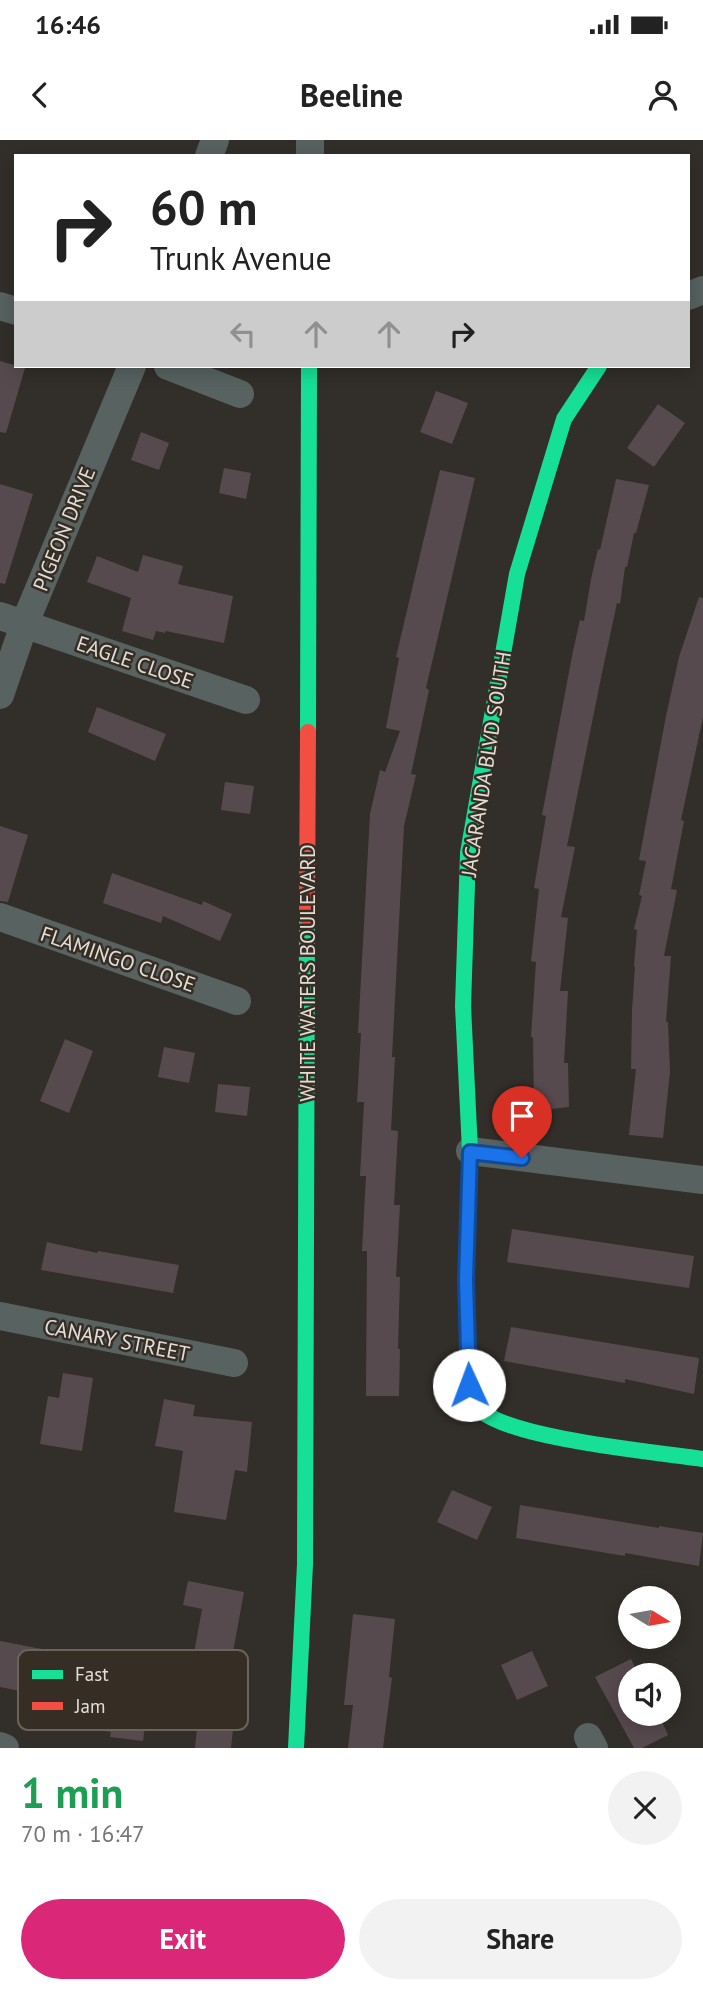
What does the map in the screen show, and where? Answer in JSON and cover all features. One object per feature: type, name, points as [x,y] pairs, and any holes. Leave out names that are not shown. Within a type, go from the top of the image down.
[{"type":"street","name":"PIGEON DRIVE","points":[[0,695],[12,620],[131,368]]},
{"type":"street","points":[[173,368],[240,394]]},
{"type":"street","name":"WHITE WATERS BOULEVARD","points":[[296,1748],[305,1580],[309,368]]},
{"type":"street","name":"JACARANDA BLVD SOUTH","points":[[598,368],[564,419],[517,574],[468,853],[463,1006],[470,1152],[466,1280],[469,1385],[478,1409],[503,1424],[556,1437],[703,1459]]},
{"type":"street","name":"EAGLE CLOSE","points":[[12,620],[246,700]]},
{"type":"street","name":"FLAMINGO CLOSE","points":[[0,917],[237,1001]]},
{"type":"street","points":[[470,1152],[703,1180]]},
{"type":"street","name":"CANARY STREET","points":[[0,1317],[234,1363]]},
{"type":"building","points":[[0,361],[14,365],[14,368],[25,368],[6,433],[0,432]]},
{"type":"building","points":[[436,391],[468,403],[452,444],[420,432]]},
{"type":"building","points":[[658,404],[685,423],[654,467],[627,448]]},
{"type":"building","points":[[141,432],[169,443],[159,470],[131,460]]},
{"type":"building","points":[[224,468],[251,473],[246,499],[219,493]]},
{"type":"building","points":[[440,470],[475,478],[426,688],[429,690],[411,774],[416,775],[404,826],[392,1057],[395,1057],[391,1130],[398,1131],[394,1205],[400,1205],[396,1277],[400,1277],[399,1396],[366,1396],[367,1251],[362,1251],[366,1176],[360,1176],[364,1102],[357,1102],[361,1033],[358,1033],[370,814],[380,770],[385,772],[400,731],[386,728],[399,658],[396,657]]},
{"type":"building","points":[[616,479],[649,485],[625,567],[620,604],[617,603],[567,846],[575,847],[561,917],[568,918],[560,991],[568,991],[564,1063],[568,1063],[569,1107],[534,1111],[531,1037],[536,962],[531,961],[539,889],[534,888],[546,816],[542,815],[573,651],[580,620],[584,621],[591,579]]},
{"type":"building","points":[[0,484],[33,494],[5,584],[0,583]]},
{"type":"building","points":[[143,555],[183,566],[178,584],[233,596],[224,643],[166,631],[156,631],[153,640],[122,631],[131,598],[87,582],[97,556],[138,572]]},
{"type":"building","points":[[699,597],[703,598],[703,717],[681,820],[684,821],[671,889],[677,890],[664,956],[671,956],[666,1022],[670,1072],[663,1138],[629,1135],[636,1069],[631,1069],[637,930],[634,929],[642,896],[639,895],[646,861],[639,860],[679,657]]},
{"type":"building","points":[[97,707],[166,734],[155,761],[88,732]]},
{"type":"building","points":[[225,782],[254,786],[250,814],[221,810]]},
{"type":"building","points":[[0,826],[28,835],[8,902],[0,901]]},
{"type":"building","points":[[112,873],[202,905],[203,901],[232,914],[220,941],[163,916],[161,923],[103,903]]},
{"type":"building","points":[[65,1039],[93,1051],[69,1113],[40,1101]]},
{"type":"building","points":[[164,1047],[195,1053],[189,1083],[158,1077]]},
{"type":"building","points":[[218,1084],[250,1087],[247,1116],[215,1112]]},
{"type":"building","points":[[512,1229],[694,1256],[689,1288],[507,1262]]},
{"type":"building","points":[[47,1242],[97,1253],[98,1251],[179,1265],[173,1293],[41,1270]]},
{"type":"building","points":[[511,1327],[699,1358],[694,1394],[625,1379],[625,1383],[504,1361]]},
{"type":"building","points":[[63,1373],[93,1378],[82,1451],[40,1444],[48,1396],[59,1398]]},
{"type":"building","points":[[164,1399],[195,1405],[193,1416],[252,1422],[247,1472],[235,1470],[226,1520],[174,1512],[183,1451],[155,1446]]},
{"type":"building","points":[[452,1490],[492,1507],[477,1540],[437,1522]]},
{"type":"building","points":[[520,1505],[703,1533],[699,1566],[516,1538]]},
{"type":"building","points":[[188,1581],[244,1592],[233,1650],[195,1650],[202,1609],[183,1605]]},
{"type":"building","points":[[353,1614],[395,1619],[389,1677],[392,1678],[383,1748],[348,1748],[353,1705],[344,1705]]},
{"type":"building","points":[[0,1641],[47,1650],[18,1650],[18,1691],[0,1687]]},
{"type":"building","points":[[532,1651],[548,1686],[517,1700],[501,1665]]},
{"type":"building","points":[[618,1666],[618,1719],[595,1677]]},
{"type":"building","points":[[622,1726],[664,1726],[668,1735],[642,1748],[634,1748]]},
{"type":"building","points":[[100,1730],[144,1730],[143,1741],[110,1737],[111,1732]]},
{"type":"building","points":[[197,1730],[233,1730],[231,1748],[195,1748]]},
{"type":"traffic: fast","points":[[308,732],[309,368]]},
{"type":"traffic: fast","points":[[468,1209],[470,1151],[463,1006],[468,853],[517,574],[564,419],[598,368]]},
{"type":"traffic: fast","points":[[296,1748],[305,1564],[307,917]]},
{"type":"traffic: fast","points":[[473,1396],[480,1410],[497,1420],[522,1429],[586,1443],[703,1459]]},
{"type":"traffic: jam","points":[[307,917],[308,732]]},
{"type":"traffic: jam","points":[[468,1209],[466,1280],[469,1385],[473,1396]]},
{"type":"route","points":[[469,1385],[466,1280],[470,1152],[522,1158]]}]
